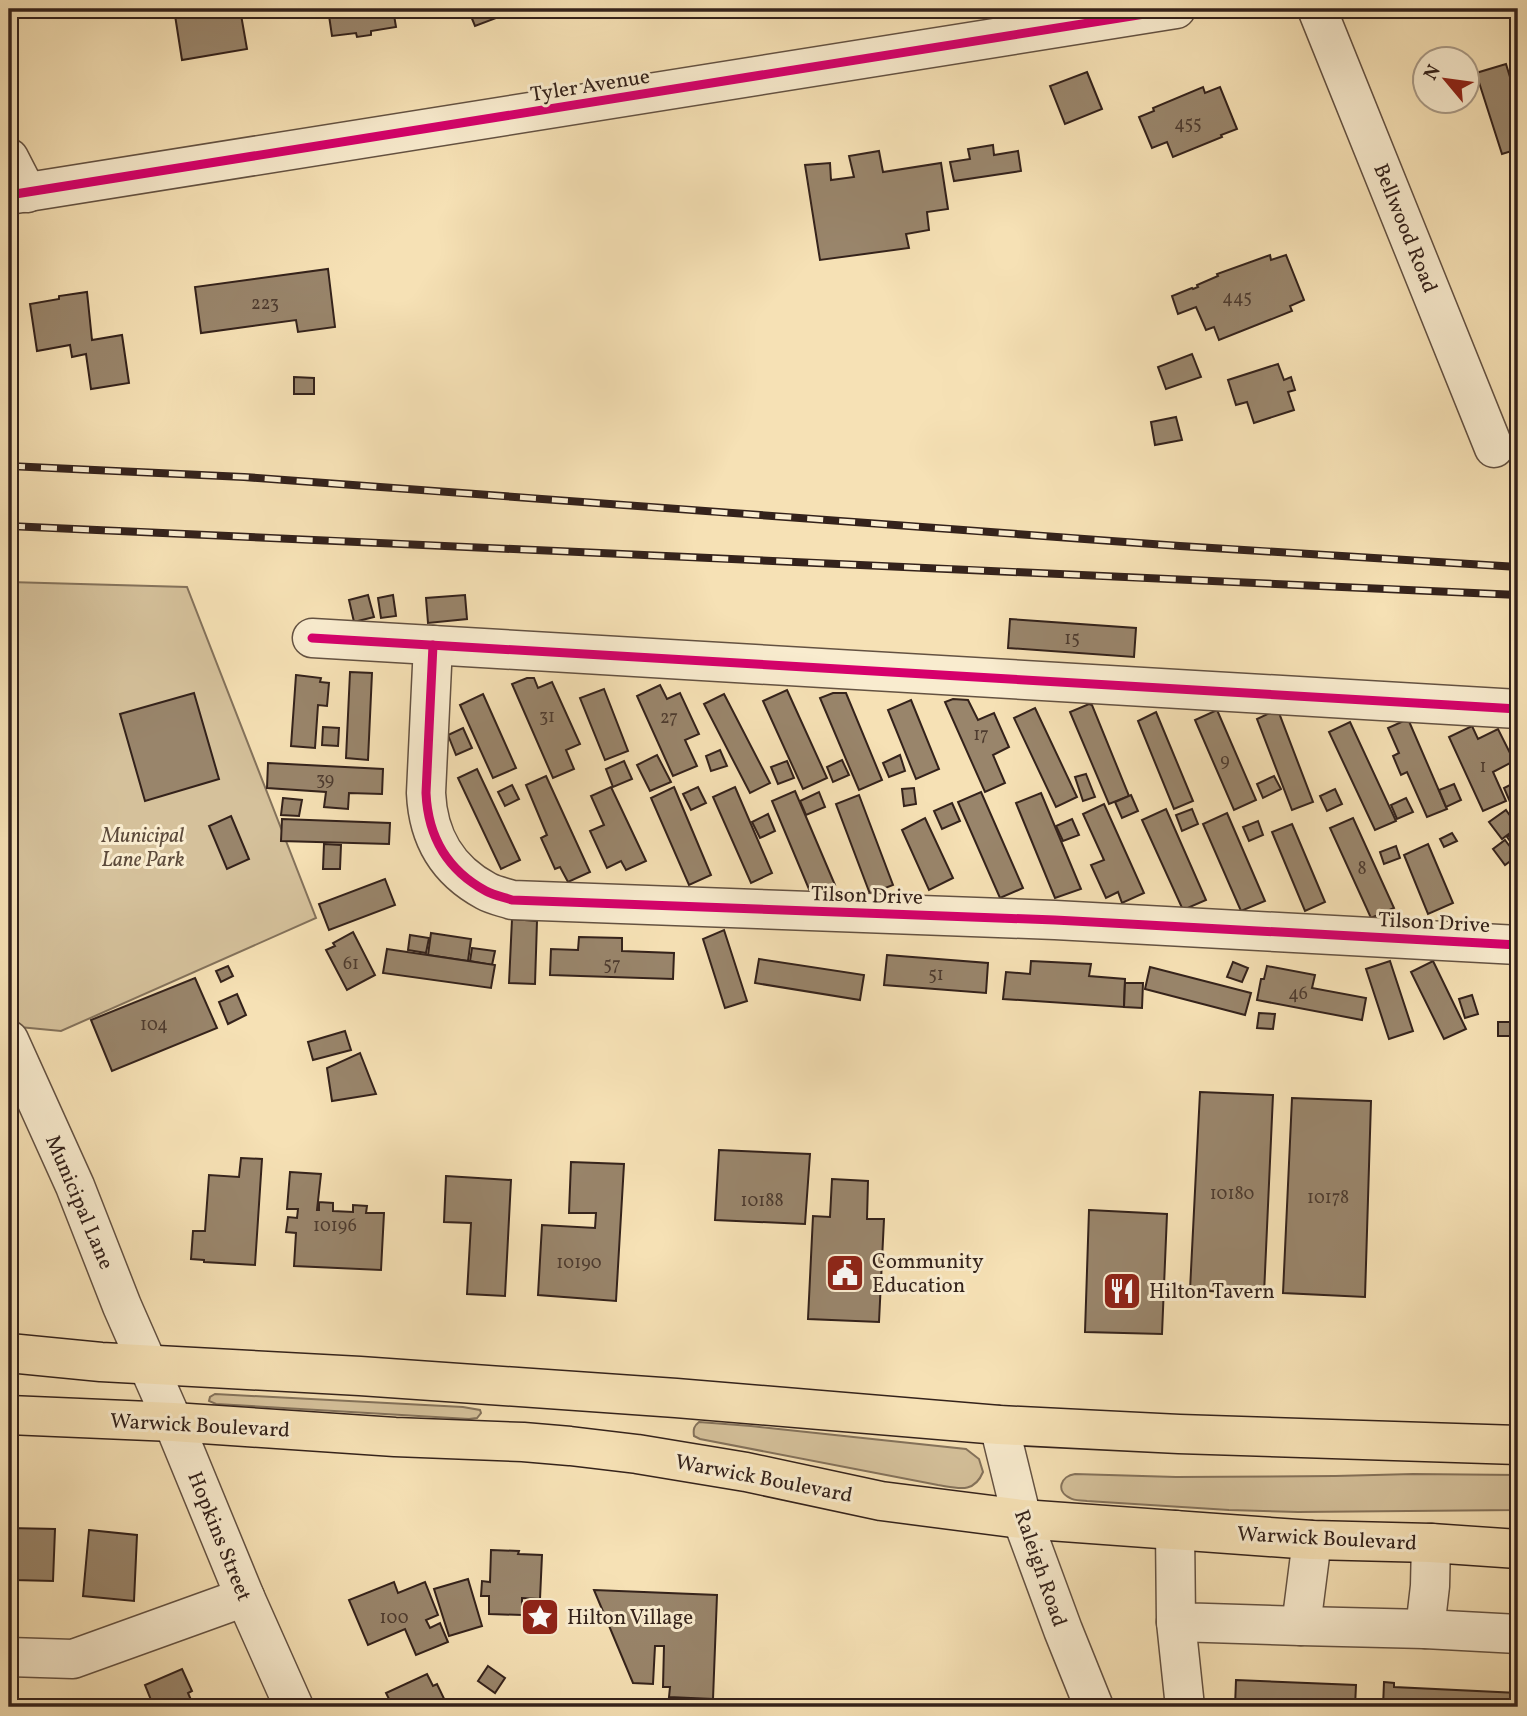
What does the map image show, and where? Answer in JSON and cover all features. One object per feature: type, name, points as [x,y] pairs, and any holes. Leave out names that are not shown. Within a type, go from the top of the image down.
[{"type":"main road","points":[[9,1353],[148,1365],[360,1376],[676,1398],[999,1425],[1518,1445]]},
{"type":"main road","name":"Warwick Boulevard","points":[[9,1415],[570,1446],[746,1472],[881,1501],[1023,1519],[1312,1540],[1431,1543],[1518,1549]]},
{"type":"street","name":"Tyler Avenue","points":[[18,194],[1176,9]]},
{"type":"street","name":"Bellwood Road","points":[[1317,9],[1493,448]]},
{"type":"street","points":[[9,158],[18,194]]},
{"type":"street","points":[[312,638],[1518,709]]},
{"type":"street","name":"Tilson Drive","points":[[433,645],[426,793],[427,813],[434,838],[455,870],[487,892],[512,900],[1055,920],[1518,945]]},
{"type":"street","name":"Municipal Lane","points":[[9,1040],[75,1186],[148,1365]]},
{"type":"street","name":"Hopkins Street","points":[[148,1365],[244,1597],[294,1707]]},
{"type":"street","name":"Raleigh Road","points":[[999,1425],[1023,1519],[1094,1707]]},
{"type":"street","points":[[1175,1530],[1176,1622],[1185,1707]]},
{"type":"street","points":[[1301,1626],[1312,1540]]},
{"type":"street","points":[[1425,1629],[1431,1543]]},
{"type":"street","points":[[9,1657],[73,1659],[244,1597]]},
{"type":"street","points":[[1176,1622],[1518,1634]]},
{"type":"green space","name":"Municipal Lane Park","points":[[9,582],[187,587],[316,918],[61,1031],[9,1026]]},
{"type":"green space","points":[[215,1394],[463,1407],[480,1410],[481,1413],[477,1418],[469,1419],[216,1404],[209,1401]]},
{"type":"green space","points":[[699,1422],[966,1449],[979,1459],[983,1472],[970,1487],[938,1485],[700,1439],[694,1436],[694,1428]]},
{"type":"green space","points":[[1075,1474],[1176,1477],[1518,1475],[1518,1510],[1298,1512],[1087,1501],[1072,1499],[1062,1492],[1063,1481]]},
{"type":"building","points":[[174,9],[240,9],[247,49],[182,60]]},
{"type":"building","points":[[328,9],[393,9],[396,27],[371,31],[371,35],[357,37],[356,33],[332,36]]},
{"type":"building","points":[[468,9],[520,9],[475,26]]},
{"type":"building","points":[[1506,64],[1510,77],[1518,75],[1518,149],[1502,154],[1482,92],[1482,71]]},
{"type":"building","points":[[1087,72],[1102,109],[1065,124],[1050,86]]},
{"type":"building","points":[[1203,87],[1205,93],[1220,87],[1237,129],[1173,157],[1167,142],[1152,148],[1139,117],[1154,111],[1153,108]]},
{"type":"building","points":[[993,145],[994,155],[1018,151],[1021,171],[954,181],[950,162],[970,159],[968,149]]},
{"type":"building","points":[[879,151],[883,172],[941,163],[948,209],[927,212],[929,230],[906,234],[909,248],[820,260],[805,165],[830,163],[831,180],[854,177],[849,156]]},
{"type":"building","points":[[1270,255],[1271,260],[1286,255],[1304,300],[1290,306],[1292,311],[1219,340],[1214,327],[1206,330],[1196,307],[1178,314],[1172,296],[1198,287],[1197,285],[1218,276],[1217,274]]},
{"type":"building","points":[[328,269],[335,327],[298,332],[296,320],[201,333],[195,287]]},
{"type":"building","points":[[87,292],[92,340],[122,335],[129,383],[91,389],[86,354],[72,357],[70,345],[37,351],[30,304]]},
{"type":"building","points":[[1192,354],[1201,377],[1166,389],[1158,367]]},
{"type":"building","points":[[1278,364],[1284,380],[1291,377],[1295,390],[1288,392],[1294,410],[1254,423],[1247,402],[1236,405],[1228,380]]},
{"type":"building","points":[[294,377],[314,378],[314,394],[294,394]]},
{"type":"building","points":[[1176,417],[1182,440],[1155,445],[1151,422]]},
{"type":"building","points":[[368,595],[374,617],[354,622],[349,600]]},
{"type":"building","points":[[393,595],[396,616],[381,618],[378,598]]},
{"type":"building","points":[[465,595],[467,619],[428,623],[426,598]]},
{"type":"building","points":[[1010,619],[1136,628],[1134,657],[1008,648]]},
{"type":"building","points":[[350,672],[372,673],[368,760],[346,758]]},
{"type":"building","points":[[296,675],[321,678],[320,682],[329,683],[327,706],[318,705],[315,748],[291,746]]},
{"type":"building","points":[[534,678],[538,688],[552,682],[580,744],[566,750],[574,769],[553,778],[512,684]]},
{"type":"building","points":[[660,685],[667,699],[680,693],[699,734],[685,740],[697,766],[673,776],[637,696]]},
{"type":"building","points":[[604,689],[628,751],[605,760],[580,698]]},
{"type":"building","points":[[787,690],[827,778],[803,789],[763,701]]},
{"type":"building","points":[[194,693],[219,779],[145,801],[120,714]]},
{"type":"building","points":[[833,693],[846,693],[882,780],[859,790],[820,698]]},
{"type":"building","points":[[483,694],[516,768],[493,778],[460,705]]},
{"type":"building","points":[[724,694],[770,783],[750,793],[704,704]]},
{"type":"building","points":[[953,699],[968,700],[978,720],[994,713],[1009,747],[993,755],[1005,783],[985,792],[945,702]]},
{"type":"building","points":[[911,700],[939,769],[916,779],[888,710]]},
{"type":"building","points":[[1092,705],[1129,796],[1109,804],[1070,712]]},
{"type":"building","points":[[1035,708],[1077,797],[1056,807],[1014,718]]},
{"type":"building","points":[[1217,710],[1256,800],[1234,810],[1195,720]]},
{"type":"building","points":[[1156,712],[1193,801],[1174,809],[1138,721]]},
{"type":"building","points":[[1272,712],[1279,713],[1313,802],[1292,810],[1257,719]]},
{"type":"building","points":[[1408,719],[1447,809],[1427,817],[1407,772],[1401,775],[1393,756],[1399,753],[1388,728]]},
{"type":"building","points":[[1350,722],[1396,821],[1375,830],[1329,732]]},
{"type":"building","points":[[1472,726],[1478,739],[1498,729],[1514,761],[1493,772],[1506,801],[1483,811],[1449,737]]},
{"type":"building","points":[[323,727],[339,728],[338,746],[322,745]]},
{"type":"building","points":[[463,728],[472,748],[456,755],[448,735]]},
{"type":"building","points":[[720,750],[727,766],[711,771],[706,756]]},
{"type":"building","points":[[657,755],[671,782],[650,791],[637,765]]},
{"type":"building","points":[[900,755],[905,771],[889,777],[883,763]]},
{"type":"building","points":[[842,760],[849,775],[833,782],[827,767]]},
{"type":"building","points":[[624,761],[632,779],[613,787],[606,769]]},
{"type":"building","points":[[787,761],[794,778],[778,784],[771,767]]},
{"type":"building","points":[[268,763],[383,769],[382,794],[349,793],[348,809],[324,807],[326,792],[267,788]]},
{"type":"building","points":[[477,769],[520,860],[501,869],[458,778]]},
{"type":"building","points":[[1086,774],[1095,797],[1083,801],[1075,777]]},
{"type":"building","points":[[546,776],[590,872],[568,882],[560,867],[555,869],[541,838],[547,835],[526,785]]},
{"type":"building","points":[[1274,776],[1281,789],[1263,798],[1257,784]]},
{"type":"building","points":[[1518,781],[1518,798],[1510,802],[1504,788]]},
{"type":"building","points":[[1454,784],[1461,800],[1446,807],[1439,790]]},
{"type":"building","points":[[512,785],[519,799],[505,806],[498,792]]},
{"type":"building","points":[[611,787],[646,861],[626,870],[621,861],[607,868],[590,831],[604,825],[591,796]]},
{"type":"building","points":[[674,787],[711,875],[689,885],[651,798]]},
{"type":"building","points":[[698,787],[706,803],[691,810],[683,794]]},
{"type":"building","points":[[735,787],[772,873],[751,883],[713,797]]},
{"type":"building","points":[[914,788],[916,804],[904,806],[902,789]]},
{"type":"building","points":[[1335,789],[1342,804],[1327,811],[1320,796]]},
{"type":"building","points":[[795,791],[835,885],[811,894],[772,801]]},
{"type":"building","points":[[819,792],[825,807],[806,815],[800,801]]},
{"type":"building","points":[[981,792],[1023,888],[1000,898],[958,802]]},
{"type":"building","points":[[1041,793],[1081,889],[1055,898],[1016,803]]},
{"type":"building","points":[[859,795],[893,885],[870,894],[836,804]]},
{"type":"building","points":[[1131,795],[1138,811],[1122,818],[1115,802]]},
{"type":"building","points":[[283,798],[302,800],[299,816],[281,815]]},
{"type":"building","points":[[1406,798],[1413,812],[1397,819],[1391,805]]},
{"type":"building","points":[[952,803],[960,821],[942,829],[934,811]]},
{"type":"building","points":[[1104,804],[1144,893],[1122,903],[1118,892],[1106,898],[1091,865],[1104,860],[1083,814]]},
{"type":"building","points":[[1166,809],[1206,900],[1183,910],[1142,820]]},
{"type":"building","points":[[1192,809],[1198,824],[1182,831],[1176,815]]},
{"type":"building","points":[[1506,810],[1518,827],[1502,839],[1489,822]]},
{"type":"building","points":[[1227,813],[1265,901],[1241,911],[1203,824]]},
{"type":"building","points":[[768,814],[775,831],[760,838],[752,822]]},
{"type":"building","points":[[231,816],[249,859],[227,869],[209,826]]},
{"type":"building","points":[[925,818],[953,878],[929,890],[902,830]]},
{"type":"building","points":[[1353,818],[1394,908],[1371,918],[1330,828]]},
{"type":"building","points":[[282,819],[390,823],[389,844],[281,841]]},
{"type":"building","points":[[1072,819],[1079,835],[1063,841],[1056,826]]},
{"type":"building","points":[[1258,821],[1263,835],[1249,841],[1243,827]]},
{"type":"building","points":[[1292,824],[1325,902],[1305,911],[1272,832]]},
{"type":"building","points":[[1518,828],[1518,852],[1507,837]]},
{"type":"building","points":[[1452,833],[1457,841],[1444,847],[1440,839]]},
{"type":"building","points":[[1505,840],[1517,856],[1505,865],[1493,849]]},
{"type":"building","points":[[324,844],[341,845],[340,869],[323,869]]},
{"type":"building","points":[[1428,844],[1453,903],[1428,914],[1404,855]]},
{"type":"building","points":[[1396,846],[1400,858],[1384,864],[1380,852]]},
{"type":"building","points":[[385,879],[395,905],[329,930],[319,904]]},
{"type":"building","points":[[512,919],[537,921],[535,984],[509,983]]},
{"type":"building","points":[[724,930],[747,1001],[725,1008],[703,939]]},
{"type":"building","points":[[353,932],[375,975],[347,990],[326,950]]},
{"type":"building","points":[[431,933],[471,939],[468,961],[428,955]]},
{"type":"building","points":[[410,935],[429,938],[426,953],[408,950]]},
{"type":"building","points":[[579,937],[622,938],[622,951],[674,953],[673,979],[550,975],[551,949],[578,950]]},
{"type":"building","points":[[472,948],[495,951],[492,965],[470,961]]},
{"type":"building","points":[[387,949],[495,965],[491,988],[383,973]]},
{"type":"building","points":[[887,955],[988,963],[986,993],[884,985]]},
{"type":"building","points":[[759,959],[864,975],[860,1000],[755,983]]},
{"type":"building","points":[[1031,961],[1091,964],[1089,976],[1125,979],[1124,1007],[1003,999],[1006,972],[1030,974]]},
{"type":"building","points":[[1390,961],[1413,1031],[1389,1039],[1366,969]]},
{"type":"building","points":[[1433,961],[1466,1029],[1444,1039],[1411,972]]},
{"type":"building","points":[[1233,962],[1248,968],[1242,982],[1227,977]]},
{"type":"building","points":[[228,966],[233,976],[221,982],[216,971]]},
{"type":"building","points":[[1267,966],[1315,975],[1312,988],[1366,998],[1362,1020],[1257,1000]]},
{"type":"building","points":[[1150,967],[1251,993],[1245,1015],[1145,989]]},
{"type":"building","points":[[195,978],[217,1028],[112,1071],[91,1020]]},
{"type":"building","points":[[1125,983],[1143,983],[1142,1008],[1124,1007]]},
{"type":"building","points":[[237,994],[246,1015],[228,1024],[219,1002]]},
{"type":"building","points":[[1472,995],[1478,1014],[1465,1018],[1459,999]]},
{"type":"building","points":[[1259,1013],[1275,1014],[1273,1029],[1257,1028]]},
{"type":"building","points":[[1498,1022],[1517,1022],[1517,1036],[1498,1036]]},
{"type":"building","points":[[345,1031],[351,1050],[313,1060],[308,1042]]},
{"type":"building","points":[[360,1053],[376,1094],[332,1101],[327,1068]]},
{"type":"building","points":[[1200,1092],[1273,1095],[1264,1294],[1190,1290]]},
{"type":"building","points":[[1292,1098],[1371,1101],[1365,1297],[1283,1293]]},
{"type":"building","points":[[719,1150],[810,1154],[805,1224],[715,1220]]},
{"type":"building","points":[[241,1158],[262,1159],[255,1265],[191,1259],[193,1231],[205,1231],[209,1175],[239,1177]]},
{"type":"building","points":[[571,1162],[624,1164],[616,1301],[538,1295],[542,1225],[595,1228],[596,1213],[569,1213]]},
{"type":"building","points":[[290,1172],[321,1174],[317,1210],[319,1202],[333,1203],[333,1211],[353,1212],[353,1205],[367,1206],[366,1213],[384,1213],[381,1270],[294,1266],[296,1233],[286,1232],[288,1217],[297,1218],[298,1209],[287,1209]]},
{"type":"building","points":[[446,1176],[511,1180],[505,1296],[467,1294],[471,1223],[444,1222]]},
{"type":"building","name":"Community Education","points":[[832,1179],[868,1181],[867,1219],[884,1219],[879,1322],[808,1319],[813,1216],[830,1217]]},
{"type":"building","points":[[1089,1210],[1167,1214],[1162,1334],[1085,1332]]},
{"type":"building","points":[[9,1528],[55,1529],[53,1581],[14,1580],[14,1572],[9,1572]]},
{"type":"building","points":[[89,1530],[137,1535],[134,1601],[83,1596]]},
{"type":"building","points":[[491,1550],[542,1555],[540,1599],[522,1598],[522,1615],[489,1614],[489,1596],[481,1596],[482,1581],[490,1582]]},
{"type":"building","points":[[468,1579],[482,1626],[449,1636],[434,1589]]},
{"type":"building","points":[[394,1582],[398,1593],[425,1582],[438,1615],[426,1620],[430,1628],[440,1623],[448,1642],[416,1655],[405,1629],[368,1645],[349,1600]]},
{"type":"building","points":[[594,1590],[717,1595],[713,1699],[669,1697],[670,1687],[663,1687],[664,1646],[655,1646],[653,1684],[633,1683]]},
{"type":"building","points":[[488,1666],[505,1678],[495,1693],[478,1681]]},
{"type":"building","points":[[182,1669],[192,1691],[188,1693],[194,1707],[138,1706],[151,1700],[145,1685]]},
{"type":"building","points":[[427,1674],[433,1686],[437,1684],[448,1707],[393,1707],[386,1693]]},
{"type":"building","points":[[1236,1680],[1356,1685],[1355,1707],[1235,1707]]},
{"type":"building","points":[[1384,1682],[1394,1683],[1394,1687],[1518,1693],[1518,1707],[1383,1707]]},
{"type":"building","points":[[874,1700],[946,1703],[946,1707],[850,1707],[850,1703],[874,1705]]},
{"type":"railway","points":[[9,466],[244,477],[1180,546],[1518,567]]},
{"type":"railway","points":[[9,526],[1518,595]]},
{"type":"cycle path","points":[[9,195],[1176,9]]},
{"type":"cycle path","points":[[312,638],[1518,709]]},
{"type":"cycle path","points":[[433,645],[426,793],[431,824],[442,851],[460,873],[486,891],[512,900],[1055,920],[1518,945]]},
{"type":"place","name":"Community Education","points":[[845,1273]]},
{"type":"place","name":"Hilton Tavern","points":[[1122,1291]]},
{"type":"place","name":"Hilton Village","points":[[540,1617]]}]
